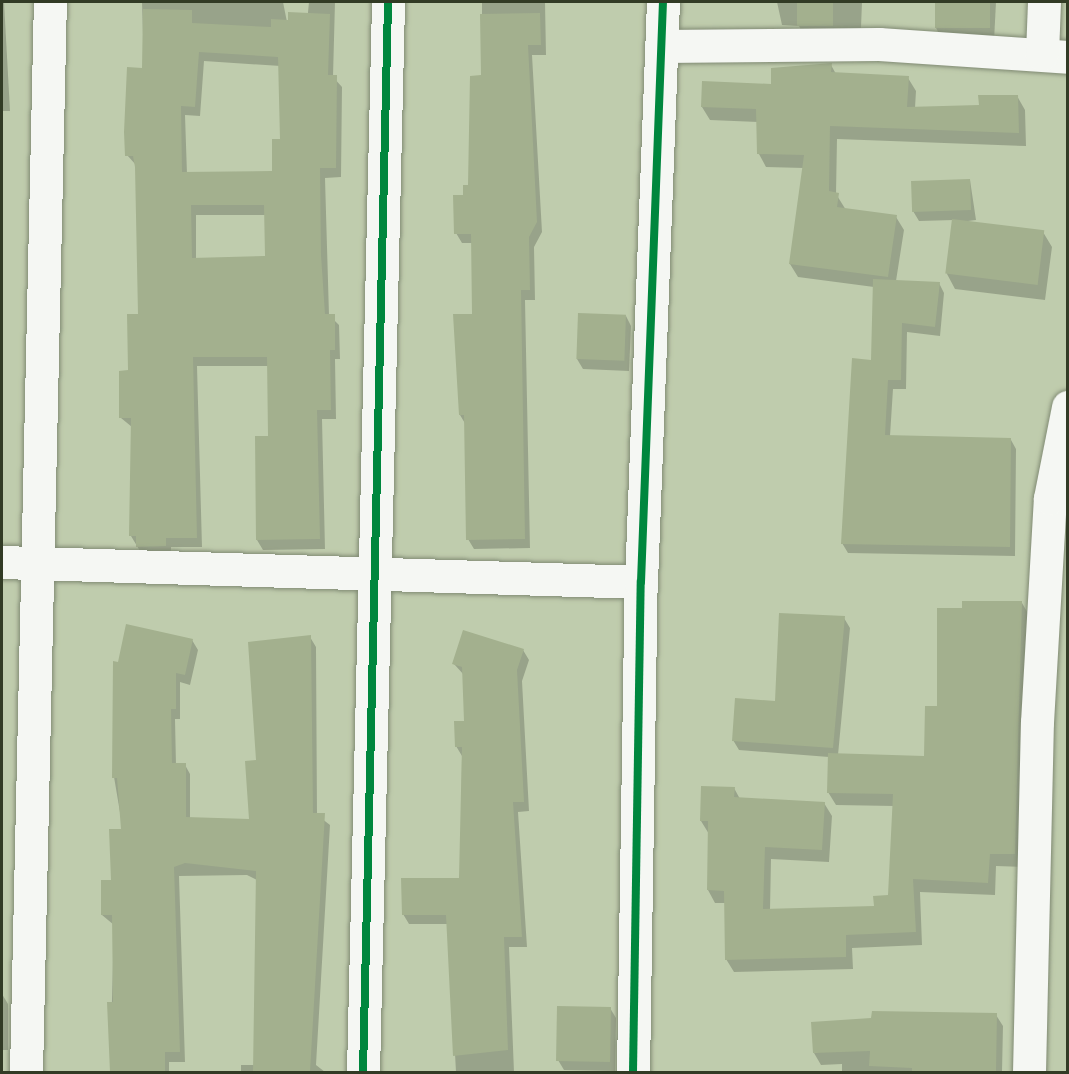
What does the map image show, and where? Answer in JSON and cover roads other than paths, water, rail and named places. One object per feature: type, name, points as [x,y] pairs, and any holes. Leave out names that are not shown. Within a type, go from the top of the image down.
[{"type":"street","points":[[26,1072],[50,2]]},
{"type":"street","points":[[363,1072],[388,2]]},
{"type":"street","points":[[633,1072],[641,582],[663,2]]},
{"type":"street","points":[[662,46],[879,44],[1055,56],[1044,2]]},
{"type":"street","points":[[1029,1072],[1037,722],[1050,498],[1068,407]]},
{"type":"street","points":[[2,562],[641,582]]}]
